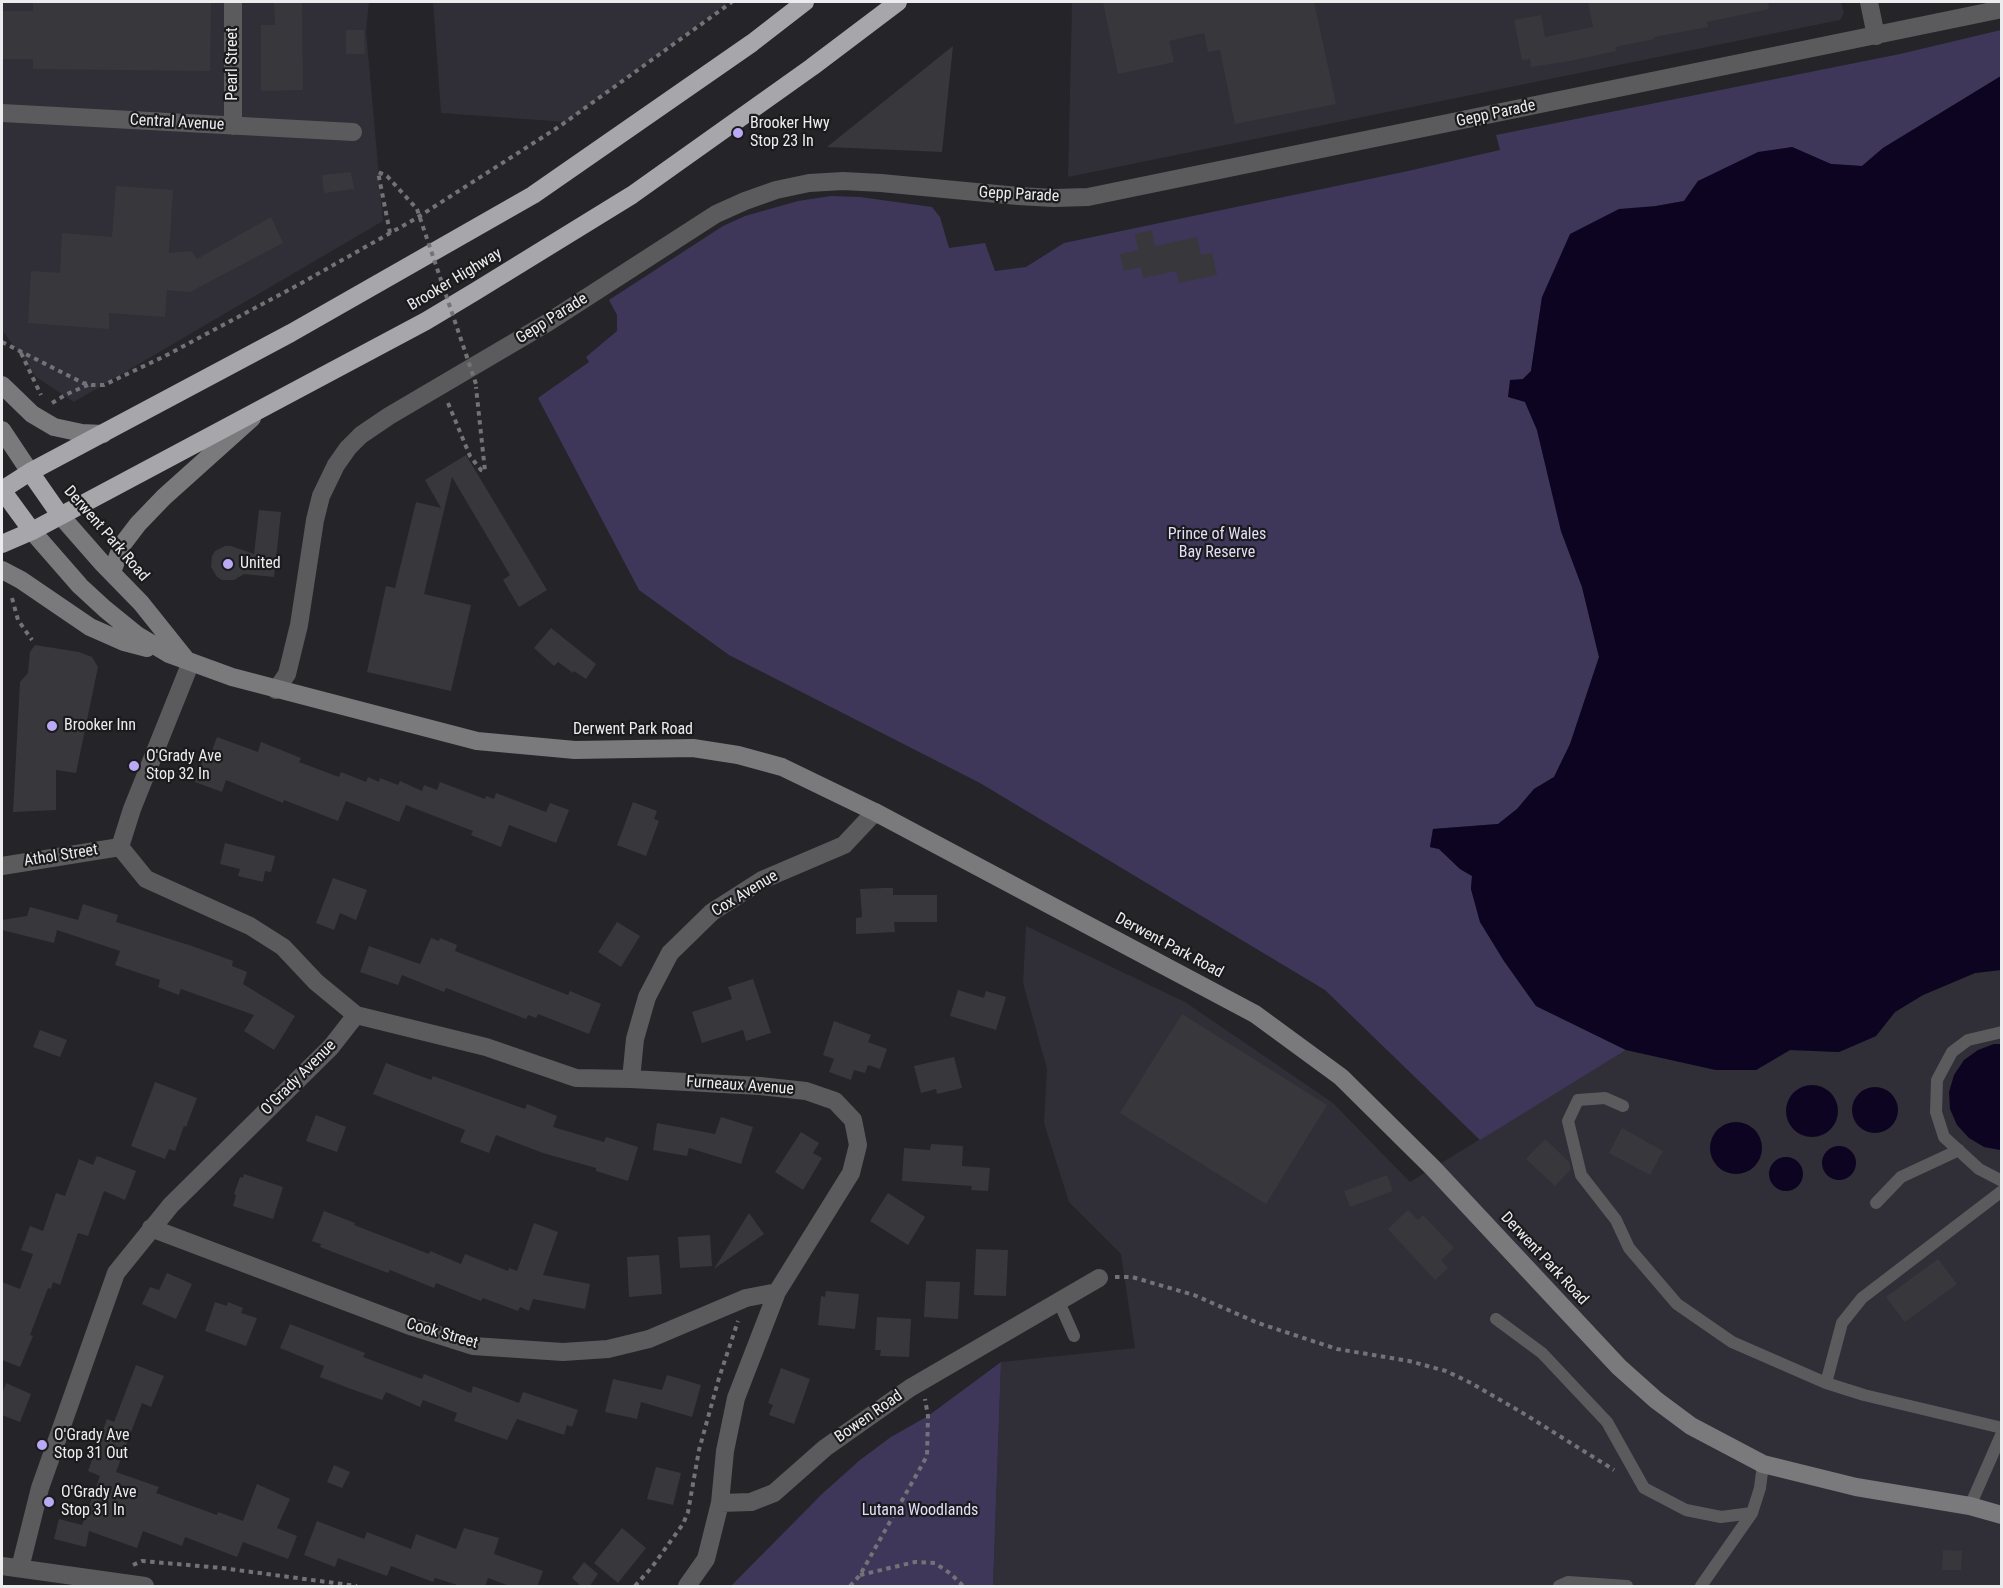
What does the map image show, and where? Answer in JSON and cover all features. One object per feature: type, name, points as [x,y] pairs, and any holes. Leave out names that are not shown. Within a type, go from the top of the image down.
[{"type":"highway","name":"Brooker Highway","points":[[2,490],[30,472],[291,333],[533,195],[753,43],[805,2]]},
{"type":"highway","name":"Brooker Highway","points":[[2,544],[32,531],[426,321],[632,195],[812,67],[898,2]]},
{"type":"highway","name":"Derwent Park Road","points":[[30,472],[60,515]]},
{"type":"highway","name":"Derwent Park Road","points":[[2,490],[32,531]]},
{"type":"street","name":"Pearl Street","points":[[232,2],[233,126]]},
{"type":"street","points":[[1869,2],[1876,36]]},
{"type":"street","name":"Gepp Parade","points":[[276,690],[287,674],[297,635],[315,520],[321,496],[328,479],[348,448],[389,416],[547,323],[716,214],[745,201],[776,190],[809,183],[843,181],[1018,196],[1088,197],[2001,9]]},
{"type":"street","name":"Central Avenue","points":[[2,113],[353,132]]},
{"type":"street","points":[[2,385],[32,414],[54,427],[75,432],[103,434]]},
{"type":"street","points":[[112,572],[122,545],[138,524],[164,497],[264,407]]},
{"type":"street","name":"Derwent Park Road","points":[[2,430],[30,472]]},
{"type":"street","name":"Derwent Park Road","points":[[60,515],[141,603],[182,658]]},
{"type":"street","name":"Derwent Park Road","points":[[32,531],[61,566],[105,609],[137,635],[182,658],[232,677],[477,741],[575,750],[693,748],[738,755],[782,767],[875,812],[1255,1014],[1341,1077],[1433,1168],[1580,1327],[1656,1400],[1691,1426],[1762,1464],[1857,1487],[1970,1506],[2001,1515]]},
{"type":"street","points":[[2,570],[98,631],[124,642],[182,658],[143,787],[132,809],[120,847],[146,879],[250,926],[283,948],[316,982],[356,1015]]},
{"type":"street","name":"Cox Avenue","points":[[631,1079],[635,1039],[647,997],[670,953],[712,912],[762,880],[844,845],[875,812]]},
{"type":"street","name":"Athol Street","points":[[2,866],[120,847]]},
{"type":"street","name":"Furneaux Avenue","points":[[356,1015],[486,1047],[576,1078],[760,1086],[806,1091],[835,1101],[853,1120],[858,1145],[851,1173],[777,1292],[736,1398],[725,1451],[720,1503]]},
{"type":"street","name":"O'Grady Avenue","points":[[11,1567],[116,1274],[171,1205],[332,1047],[356,1015]]},
{"type":"street","name":"Cook Street","points":[[151,1228],[413,1327],[473,1346],[563,1352],[608,1349],[649,1339],[746,1299],[777,1292]]},
{"type":"street","name":"Bowen Road","points":[[720,1503],[751,1502],[774,1493],[825,1448],[921,1381],[1099,1278]]},
{"type":"street","points":[[687,1587],[706,1559],[720,1503]]},
{"type":"street","points":[[11,1567],[145,1587]]},
{"type":"lane","points":[[2001,1032],[1968,1040],[1952,1052],[1937,1080],[1936,1112],[1944,1137],[1979,1169],[2001,1181]]},
{"type":"lane","points":[[1623,1106],[1605,1098],[1578,1100],[1568,1121],[1581,1175],[1616,1220],[1629,1248],[1677,1304],[1732,1342],[1826,1383],[1864,1395],[2001,1428]]},
{"type":"lane","points":[[1876,1203],[1901,1177],[1959,1150]]},
{"type":"lane","points":[[1826,1383],[1842,1323],[1862,1298],[2001,1191]]},
{"type":"lane","points":[[1059,1302],[1074,1336]]},
{"type":"lane","points":[[1496,1319],[1542,1353],[1607,1422],[1644,1488],[1686,1510],[1721,1517],[1752,1513]]},
{"type":"lane","points":[[1970,1506],[2001,1433]]},
{"type":"lane","points":[[1701,1587],[1752,1513],[1760,1488],[1762,1464]]},
{"type":"lane","points":[[1559,1587],[1568,1582],[1628,1587]]},
{"type":"path","points":[[21,352],[46,405],[88,385],[104,385],[165,356],[415,219],[560,126],[732,2]]},
{"type":"path","points":[[390,232],[378,172],[387,176],[417,209],[476,384],[485,471],[481,470],[470,456],[440,386]]},
{"type":"path","points":[[2,342],[88,385]]},
{"type":"path","points":[[14,591],[12,601],[15,612],[32,640]]},
{"type":"path","points":[[1099,1278],[1132,1277],[1160,1284],[1194,1295],[1258,1323],[1337,1349],[1409,1361],[1446,1371],[1526,1414],[1644,1488]]},
{"type":"path","points":[[635,1587],[683,1524],[688,1512],[699,1450],[719,1378],[746,1299]]},
{"type":"path","points":[[850,1587],[860,1575],[927,1456],[928,1416],[921,1381]]},
{"type":"path","points":[[132,1566],[142,1561],[357,1587]]},
{"type":"path","points":[[860,1575],[915,1562],[935,1563],[951,1574],[963,1587]]},
{"type":"shaded area","points":[[2,2],[369,2],[366,30],[383,221],[74,402],[36,377],[2,330]]},
{"type":"shaded area","points":[[433,2],[729,2],[566,122],[441,113]]},
{"type":"shaded area","points":[[1072,2],[1841,2],[1844,13],[1840,20],[1068,177]]},
{"type":"shaded area","points":[[2001,76],[2001,970],[1975,973],[1923,995],[1895,1012],[1876,1036],[1839,1052],[1790,1050],[1756,1070],[1716,1070],[1626,1050],[1536,1006],[1480,922],[1471,889],[1472,876],[1460,869],[1439,849],[1430,847],[1433,829],[1498,824],[1517,809],[1534,789],[1554,777],[1570,744],[1599,657],[1582,587],[1561,531],[1537,430],[1525,402],[1508,397],[1510,380],[1523,379],[1531,371],[1542,297],[1570,234],[1619,209],[1684,201],[1698,181],[1758,152],[1792,147],[1831,164],[1862,166],[1883,148]]},
{"type":"shaded area","points":[[1026,926],[1185,1002],[1333,1103],[1410,1182],[1626,1050],[1716,1070],[1756,1070],[1790,1050],[1839,1052],[1876,1036],[1895,1012],[1923,995],[1975,973],[2001,970],[2001,1586],[993,1586],[1001,1362],[1135,1348],[1121,1254],[1069,1202],[1044,1123],[1047,1069],[1023,983]]},
{"type":"shaded area","points":[[2001,1044],[2000,1150],[1984,1147],[1969,1138],[1957,1125],[1950,1109],[1949,1092],[1954,1075],[1964,1060],[1978,1050]]},
{"type":"shaded area","points":[[1812,1085],[1822,1087],[1830,1093],[1836,1101],[1838,1111],[1836,1121],[1830,1129],[1822,1135],[1812,1137],[1802,1135],[1794,1129],[1788,1121],[1786,1111],[1788,1101],[1794,1093],[1802,1087]]},
{"type":"shaded area","points":[[1875,1087],[1891,1094],[1898,1110],[1891,1126],[1875,1133],[1859,1126],[1852,1110],[1859,1094]]},
{"type":"shaded area","points":[[1736,1122],[1746,1124],[1754,1130],[1760,1138],[1762,1148],[1760,1158],[1754,1166],[1746,1172],[1736,1174],[1726,1172],[1718,1166],[1712,1158],[1710,1148],[1712,1138],[1718,1130],[1726,1124]]},
{"type":"shaded area","points":[[1839,1146],[1851,1151],[1856,1163],[1851,1175],[1839,1180],[1827,1175],[1822,1163],[1827,1151]]},
{"type":"shaded area","points":[[1786,1157],[1798,1162],[1803,1174],[1798,1186],[1786,1191],[1774,1186],[1769,1174],[1774,1162]]},
{"type":"green space","name":"Prince of Wales Bay Reserve","points":[[2001,30],[2001,76],[1883,148],[1862,166],[1831,164],[1792,147],[1698,181],[1684,201],[1656,206],[1542,297],[1531,371],[1523,379],[1525,402],[1537,430],[1561,531],[1582,587],[1599,657],[1570,744],[1554,777],[1534,789],[1517,809],[1498,824],[1433,829],[1430,847],[1439,849],[1460,869],[1472,876],[1471,889],[1480,922],[1536,1006],[1626,1050],[1480,1140],[1325,990],[980,783],[729,655],[639,590],[538,398],[589,362],[586,357],[617,331],[617,315],[609,300],[723,226],[745,216],[798,201],[831,196],[860,197],[932,207],[940,217],[949,248],[985,243],[995,271],[1026,267],[1064,243],[1500,150],[1496,135],[1900,54]]},
{"type":"green space","name":"Lutana Woodlands","points":[[1001,1362],[993,1586],[731,1586],[822,1494],[860,1460],[891,1437],[928,1416]]},
{"type":"building","points":[[33,2],[211,2],[210,71],[33,69],[33,59],[2,59],[2,11],[33,11]]},
{"type":"building","points":[[274,2],[302,2],[303,90],[261,91],[261,25],[275,25]]},
{"type":"building","points":[[1103,2],[1314,2],[1336,104],[1235,124],[1220,50],[1208,52],[1204,33],[1169,41],[1174,62],[1118,74]]},
{"type":"building","points":[[1588,2],[1768,2],[1769,9],[1707,22],[1708,27],[1654,37],[1654,39],[1615,47],[1616,51],[1570,61],[1531,67],[1530,59],[1522,60],[1514,20],[1541,15],[1545,37],[1593,27]]},
{"type":"building","points":[[346,30],[364,30],[365,54],[346,54]]},
{"type":"building","points":[[953,46],[942,152],[827,147]]},
{"type":"building","points":[[351,172],[354,189],[324,193],[322,175]]},
{"type":"building","points":[[116,186],[173,190],[169,253],[191,251],[197,259],[271,217],[283,243],[190,292],[167,290],[165,317],[109,313],[109,329],[28,323],[31,271],[60,273],[62,233],[112,237]]},
{"type":"building","points":[[1152,230],[1155,246],[1197,237],[1201,255],[1212,253],[1217,275],[1179,283],[1176,271],[1143,278],[1141,267],[1124,271],[1120,254],[1138,250],[1135,234]]},
{"type":"building","points":[[466,455],[547,590],[519,607],[503,580],[510,575],[452,477],[424,594],[471,605],[451,691],[367,672],[386,586],[395,588],[416,502],[441,508],[425,480]]},
{"type":"building","points":[[259,510],[281,512],[274,577],[244,574],[234,580],[222,580],[217,577],[211,567],[212,556],[215,551],[225,546],[254,554]]},
{"type":"building","points":[[551,628],[596,664],[586,679],[558,662],[554,666],[534,648]]},
{"type":"building","name":"Brooker Inn","points":[[35,645],[79,652],[92,657],[98,667],[76,773],[56,770],[56,810],[13,812],[20,682],[28,673],[30,652]]},
{"type":"building","points":[[217,737],[258,752],[261,742],[301,758],[299,762],[339,777],[341,772],[366,782],[368,777],[379,782],[380,778],[398,785],[400,781],[422,791],[424,785],[437,790],[440,782],[485,799],[486,796],[494,799],[496,793],[546,812],[550,803],[569,810],[556,843],[509,825],[501,847],[471,835],[473,831],[406,805],[399,822],[346,801],[338,821],[284,800],[283,803],[226,780],[222,792],[195,782],[205,754],[210,756]]},
{"type":"building","points":[[633,802],[657,811],[654,819],[659,821],[646,856],[617,845]]},
{"type":"building","points":[[225,843],[275,856],[271,872],[265,871],[263,882],[238,876],[240,869],[220,864]]},
{"type":"building","points":[[333,878],[367,890],[356,920],[340,913],[334,930],[316,923]]},
{"type":"building","points":[[893,888],[893,895],[937,895],[937,922],[894,922],[895,932],[856,934],[856,918],[862,917],[860,889]]},
{"type":"building","points":[[83,904],[118,915],[116,922],[233,961],[232,966],[247,972],[243,984],[295,1016],[274,1050],[244,1031],[254,1015],[181,989],[179,995],[158,987],[160,980],[115,965],[120,951],[57,930],[54,943],[2,930],[2,920],[27,916],[30,907],[78,920]]},
{"type":"building","points":[[617,922],[640,936],[621,967],[598,952]]},
{"type":"building","points":[[431,938],[439,941],[440,938],[457,945],[455,951],[568,995],[570,991],[601,1004],[589,1034],[538,1014],[536,1018],[528,1015],[526,1019],[446,988],[444,992],[402,975],[398,985],[360,972],[369,946],[420,964]]},
{"type":"building","points":[[753,979],[771,1033],[746,1041],[743,1030],[702,1043],[692,1012],[732,999],[728,987]]},
{"type":"building","points":[[958,990],[984,998],[986,991],[1006,997],[996,1030],[950,1016]]},
{"type":"building","points":[[1182,1014],[1327,1105],[1266,1204],[1120,1113]]},
{"type":"building","points":[[834,1021],[871,1035],[868,1042],[887,1049],[880,1069],[868,1065],[865,1073],[854,1070],[851,1080],[829,1072],[834,1059],[823,1055]]},
{"type":"building","points":[[40,1030],[67,1040],[60,1057],[33,1047]]},
{"type":"building","points":[[954,1057],[962,1088],[937,1094],[936,1089],[921,1093],[914,1066]]},
{"type":"building","points":[[386,1063],[431,1080],[433,1076],[525,1109],[527,1104],[557,1116],[553,1127],[604,1142],[606,1137],[638,1147],[628,1181],[496,1135],[489,1153],[460,1142],[465,1130],[373,1094]]},
{"type":"building","points":[[155,1082],[197,1098],[175,1151],[169,1149],[165,1159],[131,1146]]},
{"type":"building","points":[[316,1115],[346,1127],[337,1152],[306,1141]]},
{"type":"building","points":[[721,1117],[753,1127],[741,1164],[689,1148],[687,1156],[653,1150],[657,1123],[715,1134]]},
{"type":"building","points":[[1622,1128],[1663,1151],[1650,1175],[1609,1153]]},
{"type":"building","points":[[801,1132],[819,1143],[813,1153],[822,1158],[803,1190],[775,1172]]},
{"type":"building","points":[[1545,1139],[1569,1162],[1571,1169],[1555,1186],[1526,1159]]},
{"type":"building","points":[[931,1144],[963,1146],[962,1166],[990,1168],[988,1191],[971,1190],[972,1186],[902,1181],[904,1148],[930,1150]]},
{"type":"building","points":[[97,1156],[136,1171],[125,1200],[104,1191],[88,1236],[78,1233],[60,1285],[53,1282],[51,1289],[48,1288],[30,1335],[33,1336],[20,1367],[2,1360],[2,1282],[20,1289],[33,1254],[21,1250],[30,1226],[43,1231],[56,1193],[65,1196],[79,1159],[93,1165]]},
{"type":"building","points":[[244,1174],[283,1187],[273,1219],[233,1206],[236,1195],[234,1194],[240,1177],[243,1178]]},
{"type":"building","points":[[1387,1175],[1393,1191],[1350,1207],[1344,1191]]},
{"type":"building","points":[[888,1193],[925,1217],[908,1245],[870,1221]]},
{"type":"building","points":[[1408,1210],[1418,1220],[1423,1215],[1454,1248],[1441,1260],[1448,1268],[1435,1280],[1388,1229]]},
{"type":"building","points":[[324,1211],[429,1254],[430,1251],[461,1264],[465,1254],[508,1271],[509,1268],[517,1271],[534,1223],[558,1232],[543,1275],[590,1284],[585,1309],[533,1299],[529,1311],[520,1307],[518,1311],[483,1298],[481,1301],[436,1283],[434,1288],[390,1270],[388,1273],[320,1247],[321,1244],[312,1241]]},
{"type":"building","points":[[749,1213],[764,1234],[714,1269]]},
{"type":"building","points":[[710,1235],[712,1266],[680,1268],[678,1237]]},
{"type":"building","points":[[976,1249],[1008,1250],[1006,1296],[974,1295]]},
{"type":"building","points":[[659,1255],[662,1294],[629,1297],[627,1257]]},
{"type":"building","points":[[1938,1259],[1957,1284],[1905,1322],[1886,1297]]},
{"type":"building","points":[[167,1273],[192,1284],[176,1319],[142,1304],[150,1287],[159,1290]]},
{"type":"building","points":[[926,1281],[960,1282],[958,1319],[924,1317]]},
{"type":"building","points":[[826,1291],[859,1294],[855,1329],[818,1325],[821,1296],[825,1297]]},
{"type":"building","points":[[215,1302],[227,1306],[228,1302],[243,1308],[241,1313],[257,1318],[246,1346],[205,1331]]},
{"type":"building","points":[[877,1317],[911,1319],[909,1357],[880,1356],[881,1350],[875,1350]]},
{"type":"building","points":[[290,1324],[365,1353],[363,1357],[422,1379],[424,1374],[471,1393],[473,1386],[519,1403],[523,1392],[578,1410],[572,1427],[567,1425],[564,1435],[517,1419],[507,1440],[454,1421],[457,1413],[423,1400],[420,1407],[386,1392],[382,1400],[320,1377],[324,1366],[280,1348]]},
{"type":"building","points":[[136,1365],[164,1376],[151,1407],[142,1403],[116,1472],[159,1487],[156,1493],[217,1515],[218,1512],[243,1521],[257,1484],[290,1499],[277,1528],[297,1536],[288,1559],[243,1542],[237,1557],[185,1537],[182,1546],[143,1531],[137,1548],[89,1531],[86,1547],[54,1539],[59,1519],[82,1525],[100,1476],[88,1471],[107,1419],[114,1422]]},
{"type":"building","points":[[781,1368],[810,1379],[794,1424],[769,1415],[773,1405],[768,1403]]},
{"type":"building","points":[[667,1375],[701,1385],[692,1417],[641,1402],[637,1419],[605,1412],[613,1379],[662,1390]]},
{"type":"building","points":[[6,1383],[31,1394],[20,1422],[2,1415],[2,1394]]},
{"type":"building","points":[[334,1465],[350,1472],[342,1488],[327,1482]]},
{"type":"building","points":[[656,1467],[681,1473],[673,1505],[647,1499]]},
{"type":"building","points":[[317,1521],[364,1539],[367,1532],[411,1549],[416,1534],[456,1549],[464,1528],[499,1538],[494,1554],[543,1571],[537,1587],[512,1587],[488,1578],[485,1587],[464,1587],[435,1578],[433,1582],[391,1566],[387,1576],[338,1558],[335,1567],[304,1555]]},
{"type":"building","points":[[622,1528],[646,1548],[618,1583],[594,1563]]},
{"type":"building","points":[[1943,1550],[1962,1551],[1961,1570],[1942,1570]]},
{"type":"building","points":[[584,1562],[598,1574],[589,1587],[582,1587],[572,1578]]},
{"type":"place","name":"Brooker Hwy Stop 23 In","points":[[738,133]]},
{"type":"place","name":"United","points":[[228,564]]},
{"type":"place","name":"Brooker Inn","points":[[52,726]]},
{"type":"place","name":"O'Grady Ave Stop 32 In","points":[[134,766]]},
{"type":"place","name":"O'Grady Ave Stop 31 Out","points":[[42,1445]]},
{"type":"place","name":"O'Grady Ave Stop 31 In","points":[[49,1502]]}]
